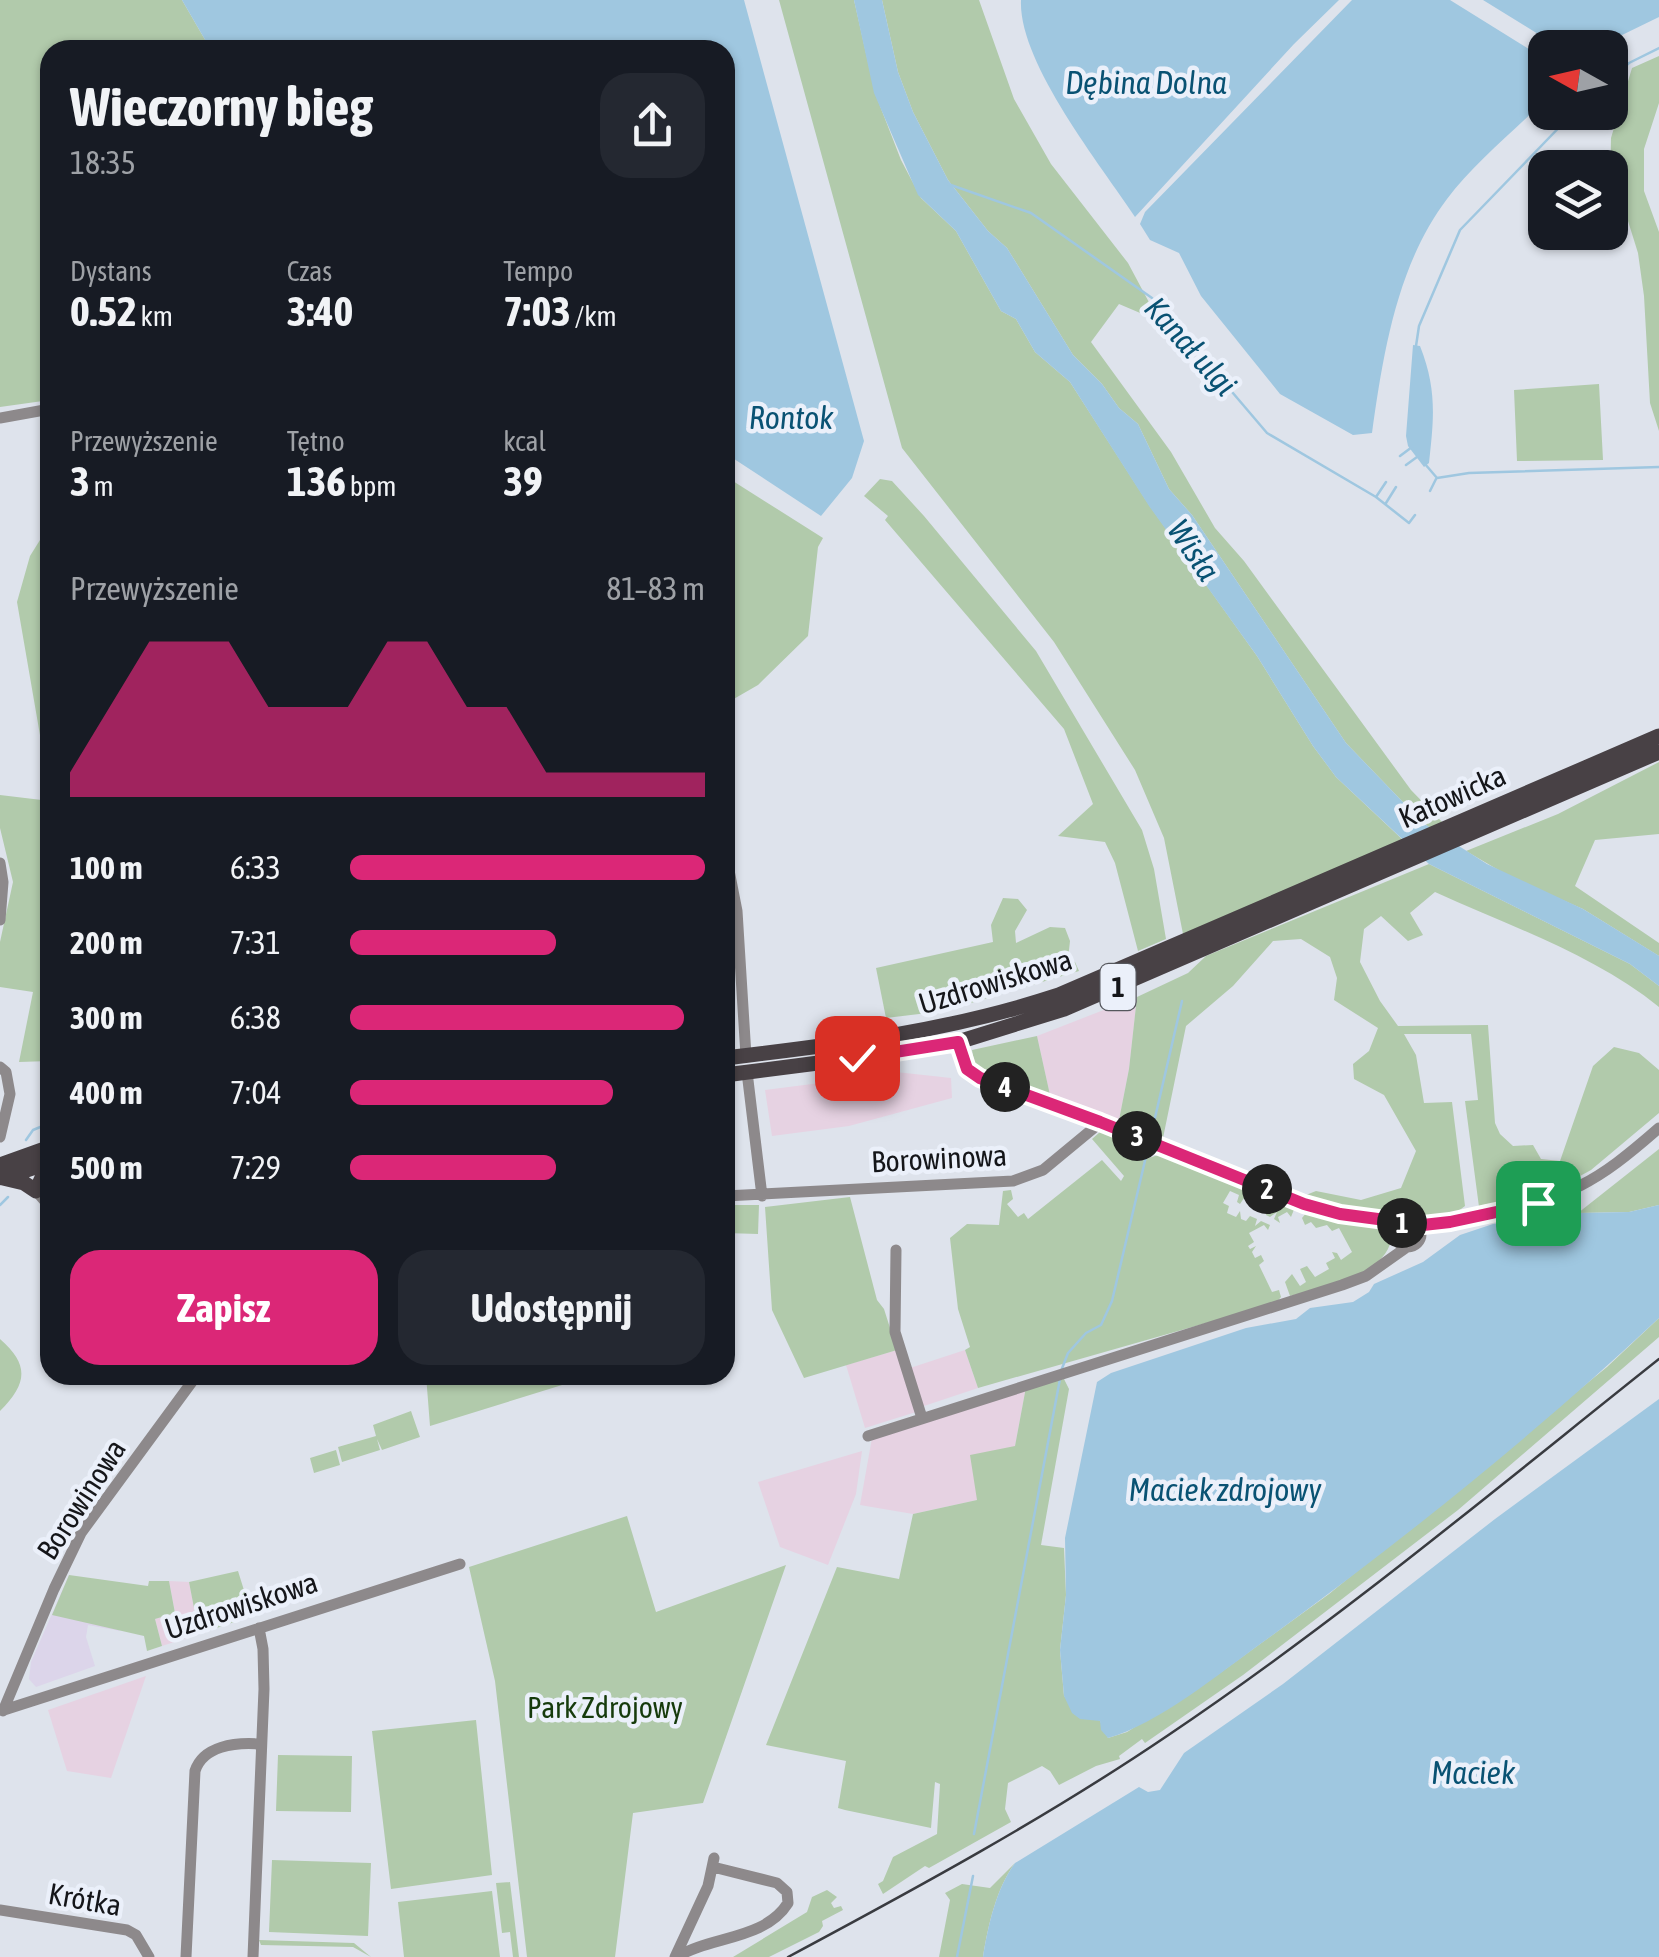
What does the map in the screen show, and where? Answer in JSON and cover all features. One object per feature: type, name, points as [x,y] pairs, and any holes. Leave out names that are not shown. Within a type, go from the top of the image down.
[{"type":"main road","name":"Katowicka","points":[[1270,913],[1506,802],[1659,736]]},
{"type":"main road","name":"Katowicka","points":[[1381,864],[1519,814],[1659,752]]},
{"type":"main road","name":"Uzdrowiskowa","points":[[746,1064],[981,1019],[1059,995],[1270,913]]},
{"type":"main road","name":"Uzdrowiskowa","points":[[746,1064],[904,1052],[958,1042],[1064,1009],[1270,913]]},
{"type":"main road","points":[[735,1067],[746,1064]]},
{"type":"main road","points":[[1,1174],[40,1153]]},
{"type":"main road","points":[[1,1174],[40,1164]]},
{"type":"main road","points":[[1,1174],[36,1191],[40,1182]]},
{"type":"street","points":[[0,418],[40,411]]},
{"type":"street","points":[[0,863],[0,920]]},
{"type":"street","points":[[735,897],[746,1064],[762,1196]]},
{"type":"street","points":[[958,1042],[967,1069],[980,1078],[1318,1209],[1380,1222],[1400,1237],[1420,1239],[1450,1222]]},
{"type":"street","points":[[0,1067],[6,1072],[10,1094],[0,1138]]},
{"type":"street","name":"Borowinowa","points":[[735,1196],[1019,1180],[1052,1164],[1100,1122]]},
{"type":"street","points":[[868,1436],[1342,1286],[1389,1260],[1408,1221],[1418,1225],[1450,1222],[1538,1203],[1573,1191],[1596,1179],[1659,1128]]},
{"type":"street","points":[[36,1191],[40,1196]]},
{"type":"street","points":[[1418,1225],[1420,1239]]},
{"type":"street","points":[[896,1250],[895,1332],[922,1418]]},
{"type":"street","name":"Borowinowa","points":[[3,1707],[81,1533],[191,1385]]},
{"type":"street","name":"Uzdrowiskowa","points":[[3,1707],[460,1564]]},
{"type":"street","points":[[253,1957],[264,1676],[259,1628]]},
{"type":"street","points":[[16,1680],[32,1696]]},
{"type":"street","points":[[186,1957],[198,1760],[207,1752],[260,1744]]},
{"type":"street","points":[[713,1862],[777,1883],[787,1892],[788,1903],[781,1914],[738,1936],[676,1957],[694,1920],[713,1862]]},
{"type":"street","name":"Krótka","points":[[0,1910],[127,1930],[136,1936],[148,1957]]},
{"type":"shaded area","points":[[1137,997],[1119,1120],[1050,1095],[1037,1036]]},
{"type":"shaded area","points":[[878,1070],[951,1078],[952,1098],[849,1126],[772,1136],[765,1090],[867,1077]]},
{"type":"shaded area","points":[[897,1350],[916,1412],[865,1428],[846,1365]]},
{"type":"shaded area","points":[[965,1350],[978,1388],[921,1407],[910,1368]]},
{"type":"shaded area","points":[[1026,1387],[1015,1446],[977,1500],[913,1514],[860,1505],[872,1438]]},
{"type":"shaded area","points":[[862,1451],[856,1494],[828,1565],[780,1547],[758,1482]]},
{"type":"shaded area","points":[[69,1575],[120,1631],[88,1625],[86,1637],[95,1666],[36,1687],[29,1679],[31,1662]]},
{"type":"shaded area","points":[[169,1581],[189,1582],[199,1634],[162,1646],[155,1619],[175,1612]]},
{"type":"shaded area","points":[[146,1676],[111,1778],[67,1771],[48,1710]]},
{"type":"green space","points":[[0,0],[182,0],[205,40],[40,40],[40,401],[0,407]]},
{"type":"green space","points":[[779,0],[854,0],[875,93],[901,160],[921,198],[956,231],[1001,311],[1016,319],[1035,352],[1070,382],[1149,505],[1257,656],[1336,777],[1403,840],[1183,934],[1164,838],[1135,770],[1054,642],[902,448]]},
{"type":"green space","points":[[882,0],[979,0],[1014,99],[1051,164],[1128,263],[1159,321],[1119,304],[1091,342],[1171,452],[1215,528],[1244,561],[1411,790],[1444,824],[1432,829],[1423,823],[1346,743],[1192,515],[1169,489],[1138,424],[1073,355],[1007,248],[988,231],[948,180],[913,112],[898,72]]},
{"type":"green space","points":[[1659,56],[1659,103],[1644,149],[1644,191],[1659,232],[1659,431],[1650,403],[1638,253],[1628,221],[1628,150],[1611,150],[1613,130],[1628,130],[1628,81],[1632,68]]},
{"type":"green space","points":[[1599,384],[1603,460],[1517,461],[1514,390]]},
{"type":"green space","points":[[880,479],[892,481],[924,516],[1036,651],[1142,830],[1154,869],[1166,939],[1138,951],[1115,863],[1105,842],[1058,836],[1093,804],[1064,729],[885,520],[888,516],[864,496]]},
{"type":"green space","points":[[735,482],[823,538],[818,547],[808,636],[758,685],[735,698]]},
{"type":"green space","points":[[40,540],[40,735],[17,602],[30,556]]},
{"type":"green space","points":[[1659,762],[1659,834],[1595,840],[1575,886],[1659,943],[1659,956],[1583,909],[1512,878],[1466,851],[1558,814]]},
{"type":"green space","points":[[0,795],[40,800],[40,1061],[19,1062],[33,992],[0,987],[0,942],[13,882],[0,828]]},
{"type":"green space","points":[[1429,864],[1630,964],[1659,986],[1659,1007],[1580,957],[1435,892],[1410,913],[1423,935],[1408,941],[1381,916],[1364,929],[1360,962],[1398,1026],[1488,1025],[1495,1123],[1513,1146],[1533,1145],[1541,1159],[1560,1161],[1593,1066],[1614,1047],[1639,1053],[1659,1070],[1659,1113],[1591,1170],[1560,1187],[1479,1207],[1465,1101],[1478,1100],[1471,1034],[1404,1034],[1416,1055],[1424,1103],[1452,1102],[1465,1206],[1445,1216],[1409,1216],[1393,1221],[1306,1195],[1316,1191],[1361,1200],[1401,1188],[1416,1151],[1384,1095],[1354,1079],[1353,1064],[1369,1051],[1378,1028],[1334,1000],[1337,978],[1330,957],[1301,939],[1273,941],[1233,986],[1186,1026],[1163,1138],[1119,1120],[1137,997],[1188,973],[1206,956]]},
{"type":"green space","points":[[1003,898],[1018,899],[1027,910],[1015,931],[1016,943],[1050,927],[1065,928],[1070,941],[1068,959],[1075,962],[1079,971],[944,1011],[886,1018],[876,968],[993,942],[991,925]]},
{"type":"green space","points":[[1037,1036],[1050,1095],[986,1076],[975,1067],[972,1050]]},
{"type":"green space","points":[[1108,1131],[1143,1145],[1140,1161],[1158,1155],[1204,1169],[1295,1207],[1291,1217],[1287,1212],[1278,1217],[1280,1223],[1274,1219],[1277,1212],[1270,1217],[1266,1215],[1268,1208],[1259,1204],[1255,1210],[1251,1208],[1253,1202],[1244,1198],[1240,1204],[1239,1195],[1230,1191],[1223,1203],[1229,1206],[1227,1213],[1236,1217],[1240,1211],[1241,1219],[1257,1219],[1255,1226],[1261,1221],[1270,1225],[1268,1230],[1264,1225],[1249,1233],[1254,1242],[1248,1246],[1256,1246],[1252,1252],[1255,1258],[1261,1255],[1264,1261],[1259,1265],[1272,1292],[1279,1290],[1281,1297],[1276,1303],[978,1388],[965,1350],[970,1347],[958,1309],[950,1238],[967,1224],[999,1225],[1003,1191],[1011,1190],[1013,1199],[1007,1204],[1018,1217],[1024,1213],[1028,1219],[1102,1160],[1121,1181],[1124,1176],[1092,1139]]},
{"type":"green space","points":[[1659,1149],[1659,1205],[1629,1212],[1578,1213]]},
{"type":"green space","points":[[850,1197],[877,1300],[884,1309],[897,1350],[804,1378],[772,1310],[765,1207]]},
{"type":"green space","points":[[735,1205],[759,1205],[758,1234],[735,1233]]},
{"type":"green space","points":[[1307,1212],[1376,1226],[1391,1240],[1386,1252],[1377,1263],[1350,1278],[1290,1296],[1285,1282],[1292,1274],[1300,1286],[1306,1282],[1300,1269],[1307,1266],[1315,1277],[1329,1269],[1326,1263],[1335,1258],[1332,1252],[1341,1260],[1352,1252],[1339,1228],[1332,1231],[1327,1225],[1305,1225],[1302,1218]]},
{"type":"green space","name":"Park Zdrojowy","points":[[1659,1318],[1659,1337],[1458,1510],[1243,1675],[1145,1743],[1142,1739],[1120,1759],[1059,1785],[1042,1766],[1008,1783],[1005,1809],[1011,1822],[929,1868],[925,1866],[883,1894],[878,1884],[893,1857],[937,1834],[940,1784],[935,1782],[931,1828],[845,1810],[838,1808],[846,1761],[766,1745],[837,1567],[899,1579],[913,1514],[977,1500],[970,1455],[1015,1446],[1026,1387],[1064,1379],[1069,1389],[1041,1545],[1064,1548],[1066,1595],[1060,1650],[1064,1696],[1100,1721],[1108,1738],[1127,1732],[1220,1673],[1329,1594],[1607,1367]]},
{"type":"green space","points":[[0,1339],[16,1357],[21,1375],[16,1392],[0,1411]]},
{"type":"green space","points":[[427,1385],[562,1385],[430,1426]]},
{"type":"green space","points":[[411,1411],[420,1437],[382,1450],[377,1439],[380,1450],[342,1462],[338,1447],[376,1436],[373,1425]]},
{"type":"green space","points":[[336,1450],[340,1465],[314,1473],[310,1458]]},
{"type":"green space","name":"Park Zdrojowy","points":[[627,1516],[656,1612],[786,1565],[703,1803],[633,1813],[615,1957],[527,1957],[495,1681],[469,1567]]},
{"type":"green space","points":[[238,1571],[252,1616],[199,1634],[189,1582]]},
{"type":"green space","points":[[69,1575],[148,1586],[149,1581],[169,1581],[175,1613],[155,1619],[162,1646],[147,1651],[144,1636],[52,1615]]},
{"type":"green space","points":[[476,1720],[492,1875],[391,1889],[372,1731]]},
{"type":"green space","points":[[278,1755],[352,1756],[351,1812],[276,1811]]},
{"type":"green space","points":[[272,1860],[371,1863],[368,1936],[269,1932]]},
{"type":"green space","points":[[1015,1863],[998,1896],[983,1957],[939,1957],[950,1900],[945,1893],[962,1884],[990,1888]]},
{"type":"green space","points":[[510,1882],[519,1957],[513,1957],[510,1932],[502,1933],[496,1883]]},
{"type":"green space","points":[[827,1890],[837,1897],[831,1903],[834,1908],[841,1906],[843,1910],[822,1921],[819,1932],[769,1957],[733,1957],[807,1912],[812,1897]]},
{"type":"green space","points":[[492,1891],[500,1957],[404,1957],[398,1902]]},
{"type":"green space","points":[[259,1940],[354,1943],[371,1957],[353,1947],[261,1945]]},
{"type":"water","name":"Rontok","points":[[182,0],[744,0],[864,441],[852,478],[821,516],[735,460],[735,40],[205,40]]},
{"type":"water","name":"Wisła","points":[[854,0],[882,0],[898,72],[913,112],[948,180],[988,231],[1007,248],[1073,355],[1138,424],[1169,489],[1192,515],[1346,743],[1423,823],[1487,864],[1583,909],[1659,956],[1659,986],[1630,964],[1429,864],[1336,777],[1257,656],[1149,506],[1070,382],[1035,352],[1016,319],[1001,311],[956,231],[918,195],[874,93]]},
{"type":"water","name":"Dębina Dolna","points":[[1021,0],[1339,0],[1135,217],[1047,82],[1024,25]]},
{"type":"water","points":[[1352,0],[1450,0],[1528,48],[1528,116],[1447,199],[1404,281],[1387,342],[1372,433],[1353,435],[1280,394],[1201,296],[1179,253],[1150,240],[1140,224],[1145,212]]},
{"type":"water","points":[[1483,0],[1659,0],[1659,17],[1628,32],[1532,30]]},
{"type":"water","points":[[1413,345],[1420,346],[1432,390],[1431,447],[1429,463],[1424,467],[1408,446],[1406,436]]},
{"type":"water","name":"Maciek zdrojowy","points":[[1659,1205],[1659,1318],[1564,1404],[1366,1566],[1168,1710],[1108,1738],[1100,1721],[1080,1719],[1072,1713],[1064,1696],[1060,1650],[1066,1595],[1065,1538],[1097,1382],[1111,1373],[1246,1328],[1296,1319],[1310,1308],[1353,1302],[1374,1284],[1423,1262],[1460,1235],[1493,1224],[1578,1213],[1629,1212]]},
{"type":"water","name":"Maciek","points":[[1659,1399],[1659,1957],[983,1957],[998,1896],[1015,1863],[1139,1787],[1148,1792],[1160,1790],[1184,1753],[1283,1684],[1495,1519]]},
{"type":"waterway","name":"Kanał ulgi","points":[[1628,64],[1659,48]]},
{"type":"waterway","name":"Kanał ulgi","points":[[1416,346],[1419,326],[1460,230],[1557,130]]},
{"type":"waterway","name":"Kanał ulgi","points":[[948,184],[1031,213],[1152,298],[1267,433],[1376,497],[1409,523],[1415,515]]},
{"type":"waterway","points":[[1400,456],[1412,447]]},
{"type":"waterway","points":[[1406,465],[1417,457]]},
{"type":"waterway","name":"Kanał ulgi","points":[[1425,464],[1437,478]]},
{"type":"waterway","points":[[1437,478],[1469,473],[1659,467]]},
{"type":"waterway","points":[[1430,491],[1436,479]]},
{"type":"waterway","points":[[1376,497],[1386,482]]},
{"type":"waterway","points":[[1386,503],[1396,487]]},
{"type":"waterway","points":[[1151,1135],[1182,1001]]},
{"type":"waterway","points":[[26,1140],[40,1127]]},
{"type":"waterway","points":[[1061,1371],[1068,1353],[1086,1333],[1101,1325],[1112,1301],[1148,1148]]},
{"type":"waterway","points":[[0,1205],[8,1197]]},
{"type":"waterway","points":[[974,1834],[1060,1379]]},
{"type":"waterway","points":[[957,1957],[973,1876]]},
{"type":"railway","points":[[788,1957],[1028,1824],[1167,1736],[1355,1600],[1659,1359]]},
{"type":"route","points":[[857,1058],[958,1042],[967,1069],[980,1078],[1304,1204],[1340,1214],[1423,1225],[1538,1203]]}]
